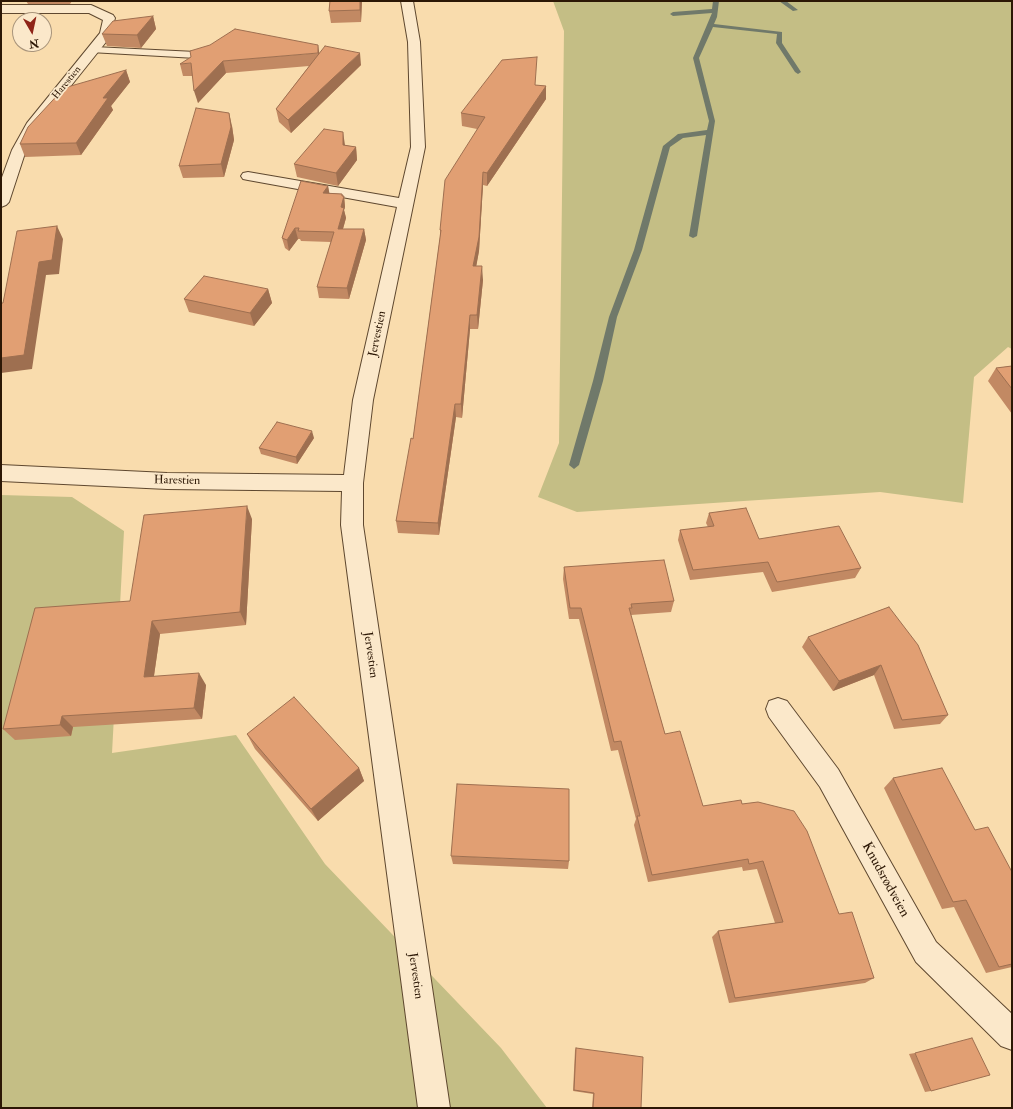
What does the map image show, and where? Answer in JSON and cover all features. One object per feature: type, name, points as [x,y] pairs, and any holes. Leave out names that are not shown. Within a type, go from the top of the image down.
[{"type":"street","name":"Jervestien","points":[[407,1],[414,42],[418,147],[364,400],[353,483],[352,525],[434,1108]]},
{"type":"street","name":"Harestien","points":[[1,9],[91,9],[110,18],[106,34],[32,126],[19,150],[1,202]]},
{"type":"street","points":[[248,176],[406,204]]},
{"type":"street","name":"Harestien","points":[[1,473],[160,481],[353,483]]},
{"type":"street","name":"Knudsrødveien","points":[[778,708],[828,778],[926,952],[1012,1035]]},
{"type":"lane","points":[[94,50],[196,55]]},
{"type":"shaded area","points":[[553,1],[1012,1],[1012,349],[1008,347],[974,377],[963,503],[880,492],[577,512],[538,497],[559,443],[564,31]]},
{"type":"shaded area","points":[[1,495],[72,497],[124,531],[112,753],[236,735],[325,864],[501,1048],[547,1108],[1,1108]]},
{"type":"building","points":[[330,1],[360,1],[360,10],[329,11]]},
{"type":"building","points":[[153,16],[137,35],[102,34],[113,21]]},
{"type":"building","points":[[235,29],[318,45],[318,53],[223,61],[194,91],[191,63],[180,64],[191,57],[190,51],[210,45]]},
{"type":"building","points":[[325,46],[360,53],[288,120],[276,109]]},
{"type":"building","points":[[537,57],[535,85],[546,86],[487,173],[483,172],[479,237],[473,266],[482,266],[477,315],[470,315],[461,404],[455,404],[438,523],[396,521],[411,438],[413,439],[441,230],[445,180],[485,117],[461,113],[502,60]]},
{"type":"building","points":[[126,70],[103,98],[108,98],[76,143],[20,144],[28,127],[64,88]]},
{"type":"building","points":[[196,108],[229,113],[231,127],[221,164],[179,166]]},
{"type":"building","points":[[324,129],[343,132],[343,145],[356,147],[336,173],[294,164]]},
{"type":"building","points":[[301,181],[328,186],[323,193],[342,194],[342,196],[344,196],[341,207],[344,208],[338,229],[364,229],[347,288],[317,287],[334,232],[298,231],[299,228],[295,228],[287,240],[282,238]]},
{"type":"building","points":[[57,226],[52,260],[39,262],[24,355],[1,358],[1,303],[3,303],[17,231]]},
{"type":"building","points":[[204,276],[268,289],[250,313],[184,299]]},
{"type":"building","points":[[1012,366],[1012,389],[996,368]]},
{"type":"building","points":[[277,422],[312,431],[296,457],[259,448]]},
{"type":"building","points":[[247,506],[240,612],[152,621],[144,677],[199,673],[194,708],[62,716],[60,725],[3,729],[35,608],[130,601],[144,515]]},
{"type":"building","points":[[746,508],[759,539],[839,526],[861,568],[777,582],[768,562],[693,570],[680,530],[714,526],[709,513]]},
{"type":"building","points":[[664,560],[674,601],[631,604],[632,608],[629,608],[665,734],[680,731],[703,806],[741,800],[742,804],[758,802],[794,811],[807,831],[839,914],[852,912],[874,978],[735,998],[718,931],[783,922],[763,861],[749,864],[748,859],[652,875],[637,816],[640,816],[621,741],[614,742],[581,608],[570,608],[564,567]]},
{"type":"building","points":[[889,607],[918,645],[948,715],[902,720],[881,665],[839,681],[808,637]]},
{"type":"building","points":[[294,697],[359,768],[311,809],[247,734]]},
{"type":"building","points":[[942,768],[975,830],[988,827],[1012,872],[1012,964],[999,967],[966,900],[953,902],[893,778]]},
{"type":"building","points":[[457,784],[569,789],[569,861],[451,856]]},
{"type":"building","points":[[972,1038],[990,1075],[931,1091],[915,1053]]},
{"type":"building","points":[[576,1048],[643,1057],[641,1108],[593,1108],[594,1093],[574,1090]]},
{"type":"waterway","points":[[715,11],[716,1]]},
{"type":"waterway","points":[[782,1],[795,10]]},
{"type":"waterway","points":[[673,14],[715,11]]},
{"type":"waterway","points":[[693,236],[712,121],[696,58],[714,17],[715,11]]},
{"type":"waterway","points":[[711,25],[780,33],[779,43],[798,72]]},
{"type":"waterway","points":[[574,465],[598,381],[613,317],[638,250],[667,146],[681,136],[710,132]]}]
